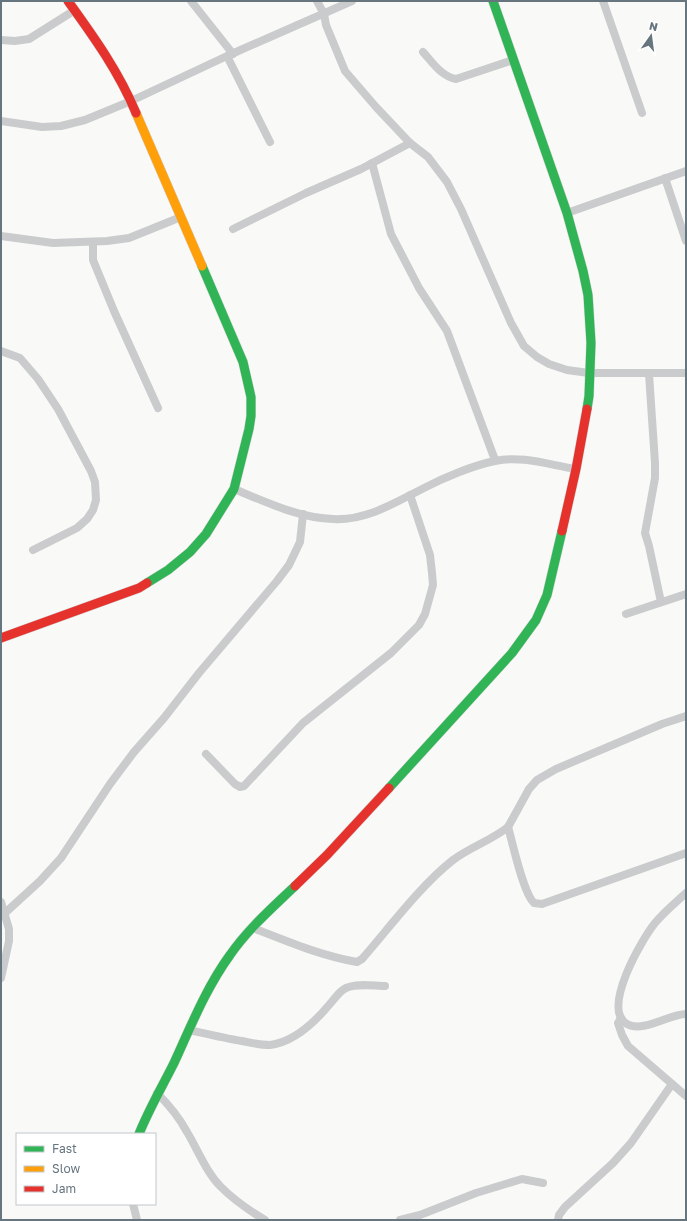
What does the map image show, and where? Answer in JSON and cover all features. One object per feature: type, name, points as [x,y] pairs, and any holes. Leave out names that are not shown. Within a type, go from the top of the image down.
[{"type":"street","points":[[1,638],[139,588],[168,570],[190,552],[206,534],[234,489],[251,416],[251,397],[243,362],[182,217],[131,102],[103,50],[68,1]]},
{"type":"street","points":[[191,1],[230,55],[270,142]]},
{"type":"street","points":[[317,1],[324,14],[326,25],[345,71],[371,102],[410,143],[428,158],[447,182],[511,323],[524,346],[537,357],[549,364],[567,370],[589,373],[686,373]]},
{"type":"street","points":[[1,121],[42,127],[61,126],[84,120],[131,102],[230,55],[352,1]]},
{"type":"street","points":[[139,1133],[144,1119],[178,1054],[210,987],[225,962],[253,928],[338,843],[512,653],[536,620],[547,595],[576,469],[589,396],[590,343],[588,295],[584,271],[567,213],[493,1]]},
{"type":"street","points":[[603,1],[642,113]]},
{"type":"street","points":[[1,40],[15,41],[29,39],[75,10]]},
{"type":"street","points":[[423,52],[443,74],[448,78],[456,79],[513,60]]},
{"type":"street","points":[[233,229],[372,163],[410,143]]},
{"type":"street","points":[[372,163],[391,234],[419,288],[447,331],[495,460]]},
{"type":"street","points":[[567,213],[686,171]]},
{"type":"street","points":[[665,178],[686,241]]},
{"type":"street","points":[[1,236],[52,243],[93,242],[129,238],[182,217]]},
{"type":"street","points":[[93,242],[93,260],[114,311],[158,408]]},
{"type":"street","points":[[1,351],[20,358],[38,379],[58,409],[91,471],[95,482],[96,500],[93,510],[87,519],[77,528],[33,550]]},
{"type":"street","points":[[649,374],[655,478],[645,533],[661,602]]},
{"type":"street","points":[[234,489],[312,517],[334,519],[355,518],[374,512],[426,487],[495,460],[514,458],[576,469]]},
{"type":"street","points":[[206,754],[236,784],[244,786],[303,724],[391,653],[418,625],[425,614],[433,585],[430,555],[410,496]]},
{"type":"street","points":[[1,978],[2,966],[9,941],[9,929],[2,910],[40,881],[61,858],[110,784],[134,752],[164,718],[199,673],[277,581],[289,565],[300,542],[303,514]]},
{"type":"street","points":[[626,614],[686,594]]},
{"type":"street","points":[[253,928],[332,956],[357,962],[362,959],[434,877],[453,860],[508,827],[529,789],[537,780],[556,769],[662,724],[686,716]]},
{"type":"street","points":[[508,827],[524,883],[532,901],[537,904],[558,900],[686,853]]},
{"type":"street","points":[[686,893],[655,923],[637,951],[619,994],[618,1013],[626,1024],[636,1027],[686,1014]]},
{"type":"street","points":[[189,1030],[256,1044],[269,1045],[280,1043],[294,1037],[312,1024],[345,988],[358,986],[385,986]]},
{"type":"street","points":[[621,1018],[618,1023],[628,1046],[686,1096]]},
{"type":"street","points":[[558,1220],[559,1215],[566,1207],[612,1164],[630,1143],[672,1084]]},
{"type":"street","points":[[158,1093],[172,1107],[206,1167],[220,1186],[265,1220]]},
{"type":"street","points":[[400,1220],[420,1215],[522,1179],[543,1183]]},
{"type":"street","points":[[133,1205],[137,1220]]},
{"type":"traffic: fast","points":[[493,1],[567,213],[583,271],[588,295],[591,343],[589,396],[587,409]]},
{"type":"traffic: fast","points":[[147,583],[168,570],[190,552],[206,534],[234,489],[249,429],[251,397],[243,362],[202,266]]},
{"type":"traffic: fast","points":[[389,788],[512,653],[536,620],[547,595],[562,531]]},
{"type":"traffic: fast","points":[[139,1133],[199,1008],[221,968],[237,945],[252,928],[295,886]]},
{"type":"traffic: slow","points":[[136,113],[202,266]]},
{"type":"traffic: jam","points":[[68,1],[114,69],[136,113]]},
{"type":"traffic: jam","points":[[562,531],[576,469],[587,409]]},
{"type":"traffic: jam","points":[[1,638],[139,588],[147,583]]},
{"type":"traffic: jam","points":[[295,886],[327,855],[389,788]]}]
